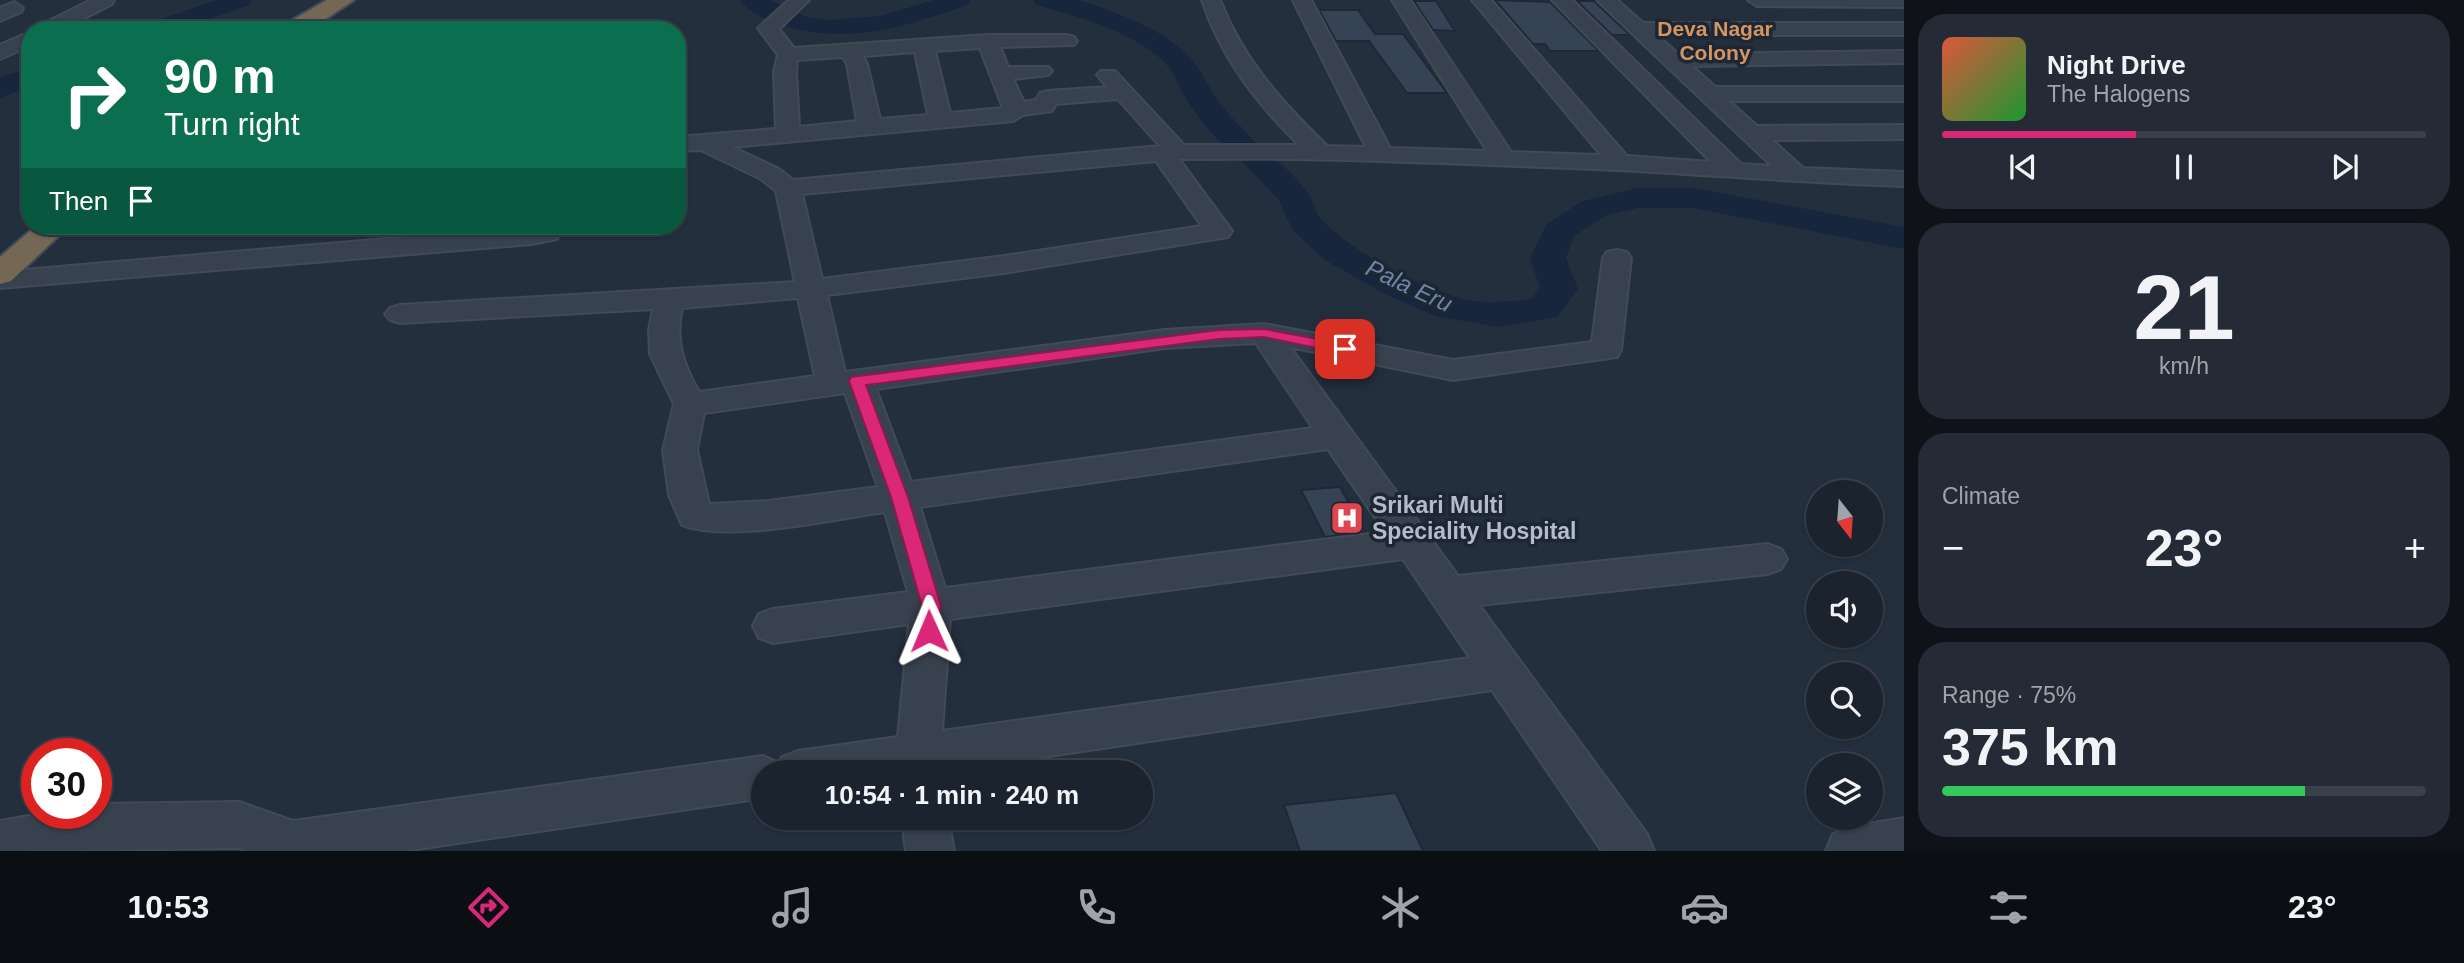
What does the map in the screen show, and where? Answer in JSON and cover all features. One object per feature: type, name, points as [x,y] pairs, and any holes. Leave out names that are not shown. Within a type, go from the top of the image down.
[{"type":"highway","points":[[307,21],[343,0]]},
{"type":"highway","points":[[329,21],[363,0]]},
{"type":"highway","points":[[0,241],[21,224]]},
{"type":"highway","points":[[0,274],[44,235]]},
{"type":"street","points":[[64,21],[105,0]]},
{"type":"street","points":[[788,134],[785,72],[788,55],[768,28],[800,0]]},
{"type":"street","points":[[1211,0],[1232,50],[1249,79],[1322,154]]},
{"type":"street","points":[[1302,0],[1382,155]]},
{"type":"street","points":[[1401,0],[1504,159]]},
{"type":"street","points":[[1481,0],[1620,163]]},
{"type":"street","points":[[1561,0],[1733,170]]},
{"type":"street","points":[[1606,0],[1796,175]]},
{"type":"street","points":[[1756,0],[1904,1]]},
{"type":"street","points":[[1879,1],[1904,16]]},
{"type":"street","points":[[1638,29],[1904,29]]},
{"type":"street","points":[[0,39],[21,39]]},
{"type":"street","points":[[788,55],[988,41],[1067,41]]},
{"type":"street","points":[[686,144],[1013,114],[1015,105],[1010,100],[988,41]]},
{"type":"street","points":[[0,53],[21,42]]},
{"type":"street","points":[[924,45],[941,121]]},
{"type":"street","points":[[850,52],[857,64],[870,127]]},
{"type":"street","points":[[1673,60],[1904,57]]},
{"type":"street","points":[[1000,74],[1041,71]]},
{"type":"street","points":[[400,314],[670,299],[810,288],[993,266],[1219,231],[1170,153],[1104,71]]},
{"type":"street","points":[[1014,110],[1044,106],[1048,98],[1123,92]]},
{"type":"street","points":[[1709,94],[1904,94]]},
{"type":"street","points":[[1749,133],[1904,132]]},
{"type":"street","points":[[705,143],[769,174],[788,188],[810,288],[845,383],[900,497],[932,606],[919,760]]},
{"type":"street","points":[[788,188],[1170,153],[1382,155],[1620,163],[1904,179]]},
{"type":"street","points":[[0,280],[537,235]]},
{"type":"street","points":[[691,404],[1166,339],[1264,333],[1453,370],[1606,350],[1617,258]]},
{"type":"street","points":[[670,299],[662,328],[668,365],[691,404],[680,450],[687,495],[695,514],[703,518],[768,516],[1337,436]]},
{"type":"street","points":[[1264,333],[1630,851]]},
{"type":"street","points":[[773,626],[1412,543]]},
{"type":"street","points":[[1448,593],[1768,559]]},
{"type":"street","points":[[938,760],[1502,671]]},
{"type":"street","points":[[0,844],[95,827],[239,825],[292,848],[751,779]]},
{"type":"street","points":[[928,830],[930,851]]},
{"type":"street","points":[[1850,851],[1904,841]]},
{"type":"building","points":[[1495,0],[1550,2],[1599,51],[1550,51],[1545,44],[1533,44]]},
{"type":"building","points":[[1414,1],[1436,1],[1455,31],[1433,30]]},
{"type":"building","points":[[1577,1],[1594,1],[1630,35],[1612,35]]},
{"type":"building","points":[[1319,10],[1358,10],[1375,34],[1403,34],[1447,93],[1407,93],[1369,41],[1336,41]]},
{"type":"building","points":[[1340,487],[1365,532],[1325,537],[1301,490]]},
{"type":"building","points":[[1396,793],[1423,851],[1300,851],[1284,805]]},
{"type":"waterway","name":"Pala Eru","points":[[180,21],[240,0]]},
{"type":"waterway","name":"Pala Eru","points":[[752,0],[777,15],[803,24],[828,28],[880,24],[958,0]]},
{"type":"waterway","name":"Pala Eru","points":[[1045,0],[1079,8],[1117,22],[1168,52],[1182,65],[1209,109],[1240,144]]},
{"type":"waterway","name":"Pala Eru","points":[[0,89],[21,79]]},
{"type":"waterway","name":"Pala Eru","points":[[1255,158],[1294,197],[1304,222],[1336,251],[1400,287],[1449,308],[1499,315],[1543,309],[1559,289],[1548,258],[1559,231],[1595,208],[1638,198],[1693,198],[1904,238]]},
{"type":"place","name":"Srikari Multi Speciality Hospital","points":[[1347,518]]},
{"type":"district","name":"Deva Nagar Colony","points":[[1715,41]]},
{"type":"route","points":[[929,631],[932,606],[900,497],[857,381],[1219,334],[1264,333],[1345,349]]}]
